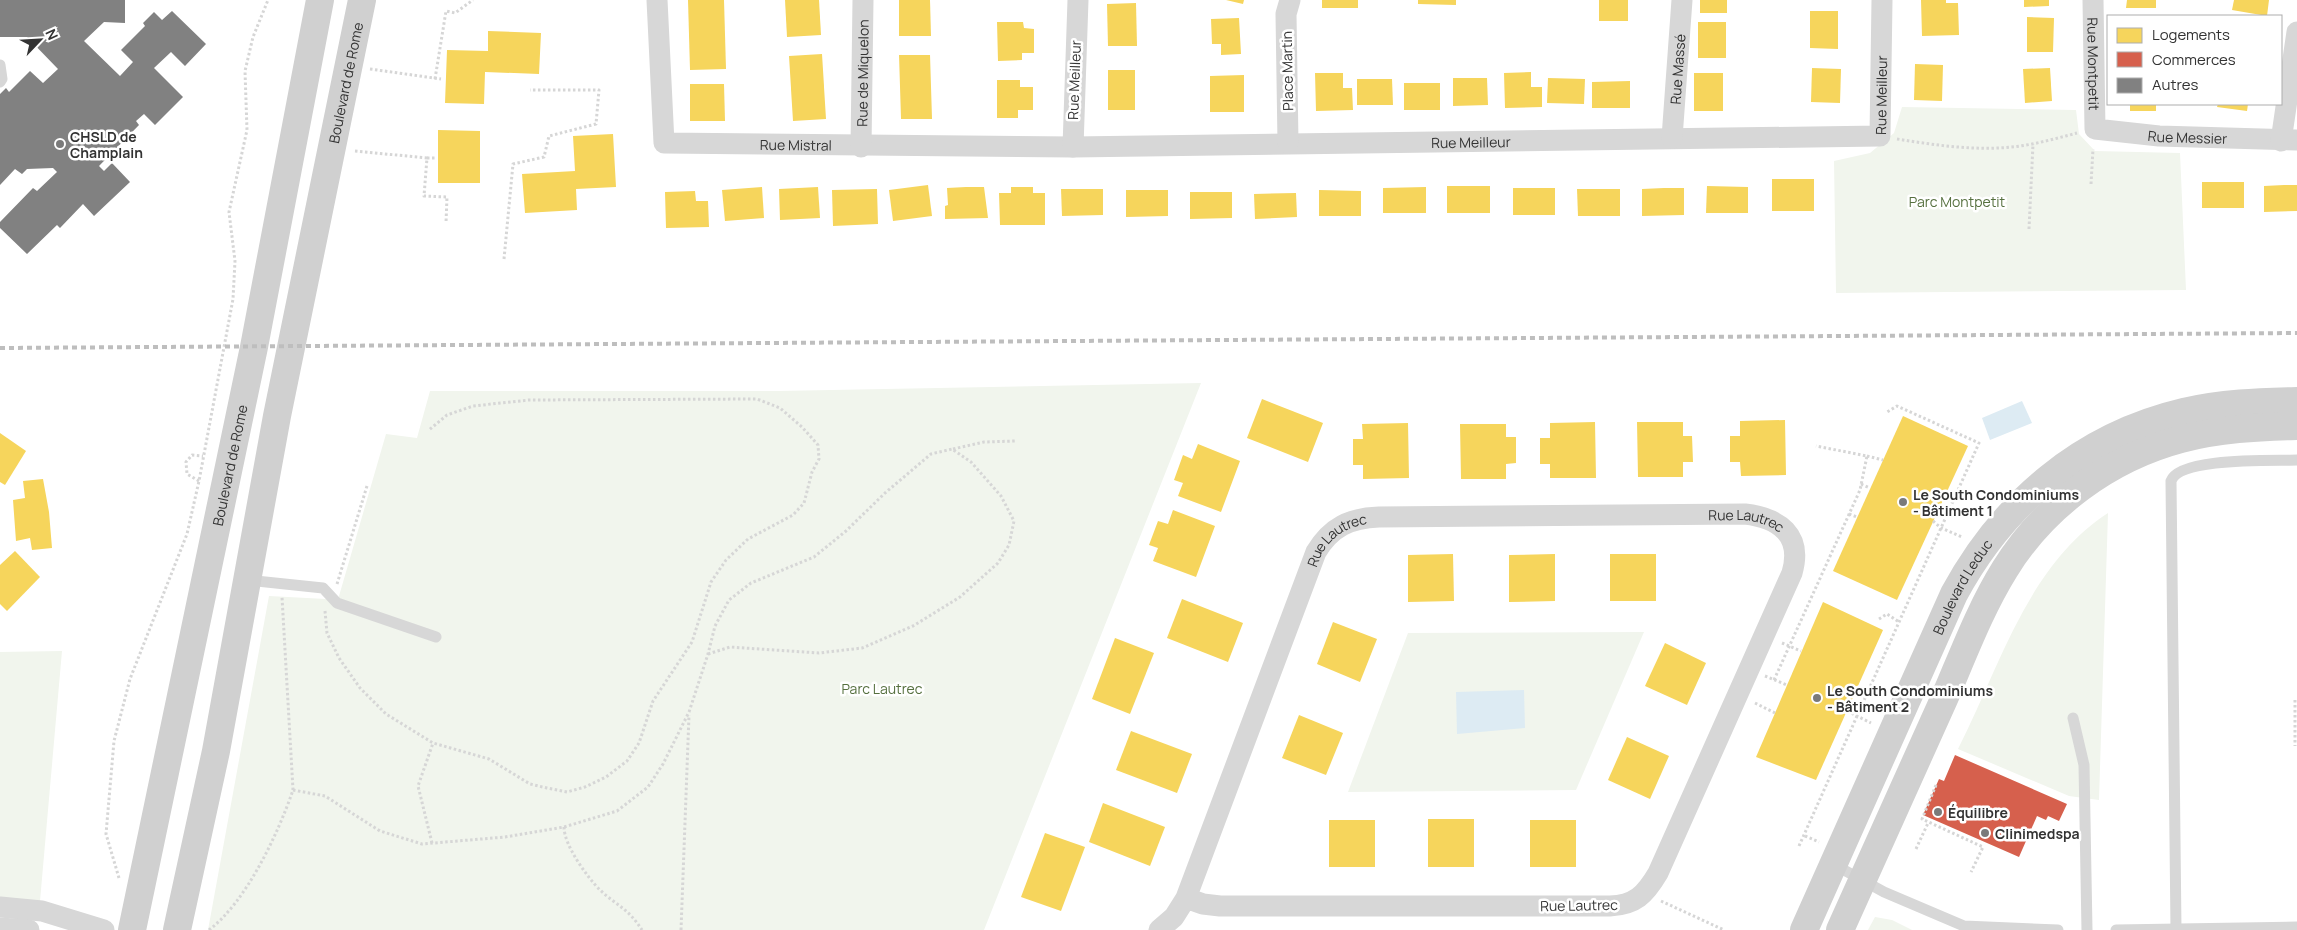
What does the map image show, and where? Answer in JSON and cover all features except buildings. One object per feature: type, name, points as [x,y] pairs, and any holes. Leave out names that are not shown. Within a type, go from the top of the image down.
[{"type":"main road","name":"Boulevard de Rome","points":[[132,930],[252,356],[320,0]]},
{"type":"main road","name":"Boulevard de Rome","points":[[177,930],[216,751],[246,580],[362,0]]},
{"type":"main road","name":"Boulevard Leduc","points":[[1804,930],[1829,854],[1957,588],[1989,538],[2032,491],[2086,451],[2117,434],[2148,422],[2185,412],[2214,407],[2297,401]]},
{"type":"main road","name":"Boulevard Leduc","points":[[1840,930],[1986,605],[2014,556],[2039,525],[2071,495],[2098,475],[2154,448],[2213,432],[2297,426]]},
{"type":"street","name":"Rue Mistral","points":[[657,0],[664,143],[1073,147]]},
{"type":"street","name":"Rue de Miquelon","points":[[861,146],[863,0]]},
{"type":"street","name":"Rue Meilleur","points":[[1078,0],[1073,147],[1880,136],[1882,0]]},
{"type":"street","name":"Place Martin","points":[[1288,143],[1286,14],[1290,0]]},
{"type":"street","name":"Rue Massé","points":[[1672,138],[1682,0]]},
{"type":"street","name":"Rue Montpetit","points":[[2093,0],[2095,129]]},
{"type":"street","name":"Rue Messier","points":[[2095,129],[2159,136],[2289,140],[2297,32]]},
{"type":"street","name":"Rue Lautrec","points":[[1159,930],[1174,916],[1186,898],[1316,552],[1329,535],[1341,524],[1356,519],[1379,517],[1746,514],[1769,518],[1788,533],[1794,551],[1792,572],[1658,873],[1646,892],[1638,900],[1627,904],[1610,906],[1220,906],[1203,904],[1186,898]]},
{"type":"street","points":[[0,907],[42,911],[104,930]]},
{"type":"street","points":[[0,928],[29,930]]},
{"type":"lane","points":[[0,65],[2,79],[0,82]]},
{"type":"lane","points":[[2176,929],[2171,481],[2177,472],[2216,463],[2297,460]]},
{"type":"lane","points":[[246,580],[323,588],[337,603],[436,637]]},
{"type":"lane","points":[[2073,718],[2084,765],[2087,930]]},
{"type":"lane","points":[[1829,854],[1863,880],[1884,892],[1964,926],[2058,930]]},
{"type":"lane","points":[[2116,930],[2297,927]]},
{"type":"path","name":"Boulevard de Rome","points":[[119,883],[106,834],[114,741],[130,679],[187,534],[199,480],[233,299],[234,262],[229,212],[247,130],[245,71],[253,37],[268,0]]},
{"type":"path","points":[[435,79],[446,11],[455,13],[473,0]]},
{"type":"path","points":[[365,69],[441,79]]},
{"type":"path","points":[[504,259],[513,164],[544,157],[549,136],[596,124],[599,90],[530,90]]},
{"type":"path","points":[[1880,136],[1936,145],[1987,148],[2033,144],[2095,129],[2091,184]]},
{"type":"path","points":[[2029,229],[2033,144]]},
{"type":"path","points":[[349,150],[435,158]]},
{"type":"path","points":[[427,158],[424,196],[447,197],[446,223]]},
{"type":"path","points":[[323,588],[326,633],[360,688],[386,714],[433,743],[489,759],[530,784],[567,792],[585,787],[606,777],[627,761],[639,743],[653,701],[692,642],[711,582],[726,560],[748,539],[793,516],[804,503],[812,472],[819,459],[818,445],[802,427],[780,408],[757,399],[529,400],[473,406],[447,415],[428,430]]},
{"type":"path","points":[[1799,846],[1979,443],[1897,406],[1887,412]]},
{"type":"path","points":[[294,790],[325,796],[380,831],[422,844],[504,837],[564,827],[617,811],[648,787],[663,764],[690,712],[708,654],[714,626],[729,600],[751,583],[814,557],[846,532],[885,493],[931,454],[984,442],[1015,441]]},
{"type":"path","points":[[1816,446],[1883,460]]},
{"type":"path","points":[[708,654],[730,647],[819,653],[862,648],[913,626],[960,597],[998,563],[1010,545],[1014,521],[1002,496],[971,462],[952,449]]},
{"type":"path","points":[[199,480],[187,474],[186,462],[192,456],[203,456]]},
{"type":"path","points":[[1787,685],[1774,680],[1849,514],[1861,484],[1867,456]]},
{"type":"path","points":[[1861,484],[1870,488]]},
{"type":"path","points":[[332,599],[367,486]]},
{"type":"path","points":[[1849,514],[1857,517]]},
{"type":"path","points":[[1933,520],[1941,528],[1962,537]]},
{"type":"path","points":[[208,930],[232,907],[248,884],[287,808],[294,790],[281,583]]},
{"type":"path","points":[[1879,618],[1887,614],[1900,622]]},
{"type":"path","points":[[1790,646],[1802,651]]},
{"type":"path","points":[[2295,700],[2295,746]]},
{"type":"path","points":[[1846,711],[1872,724]]},
{"type":"path","points":[[681,930],[690,712]]},
{"type":"path","points":[[432,843],[418,786],[433,743]]},
{"type":"path","points":[[1936,786],[1922,819],[1983,847],[1971,872]]},
{"type":"path","points":[[1933,825],[1936,820]]},
{"type":"path","points":[[1916,849],[1928,822]]},
{"type":"path","points":[[564,827],[564,834],[572,852],[600,890],[635,918],[642,930]]},
{"type":"path","points":[[1805,836],[1829,854]]},
{"type":"path","points":[[1979,845],[1981,840]]},
{"type":"path","points":[[1658,900],[1724,930]]},
{"type":"green space","name":"Parc Montpetit","points":[[1902,107],[2076,110],[2079,134],[2095,151],[2180,153],[2186,290],[1836,293],[1834,161],[1870,153],[1894,133]]},
{"type":"green space","name":"Parc Lautrec","points":[[1201,383],[984,930],[208,930],[269,596],[326,599],[337,603],[386,434],[417,438],[430,391],[778,391]]},
{"type":"green space","points":[[2108,513],[2099,800],[2069,796],[1958,749],[2018,620],[2036,589],[2056,561],[2080,535]]},
{"type":"green space","points":[[1644,632],[1576,790],[1348,792],[1408,633]]},
{"type":"green space","points":[[62,651],[40,901],[0,898],[0,652]]},
{"type":"green space","points":[[1875,917],[1892,920],[1912,930],[1868,930]]},
{"type":"shaded area","points":[[2022,401],[2032,423],[1990,440],[1982,418]]},
{"type":"shaded area","points":[[1524,690],[1525,728],[1457,734],[1456,692]]},
{"type":"railway","points":[[0,348],[2297,333]]},
{"type":"place","name":"CHSLD de Champlain","points":[[60,144]]},
{"type":"place","name":"Le South Condominiums - Bâtiment 1","points":[[1903,502]]},
{"type":"place","name":"Le South Condominiums - Bâtiment 2","points":[[1817,698]]},
{"type":"place","name":"Équilibre","points":[[1938,812]]},
{"type":"place","name":"Clinimedspa","points":[[1985,833]]}]
